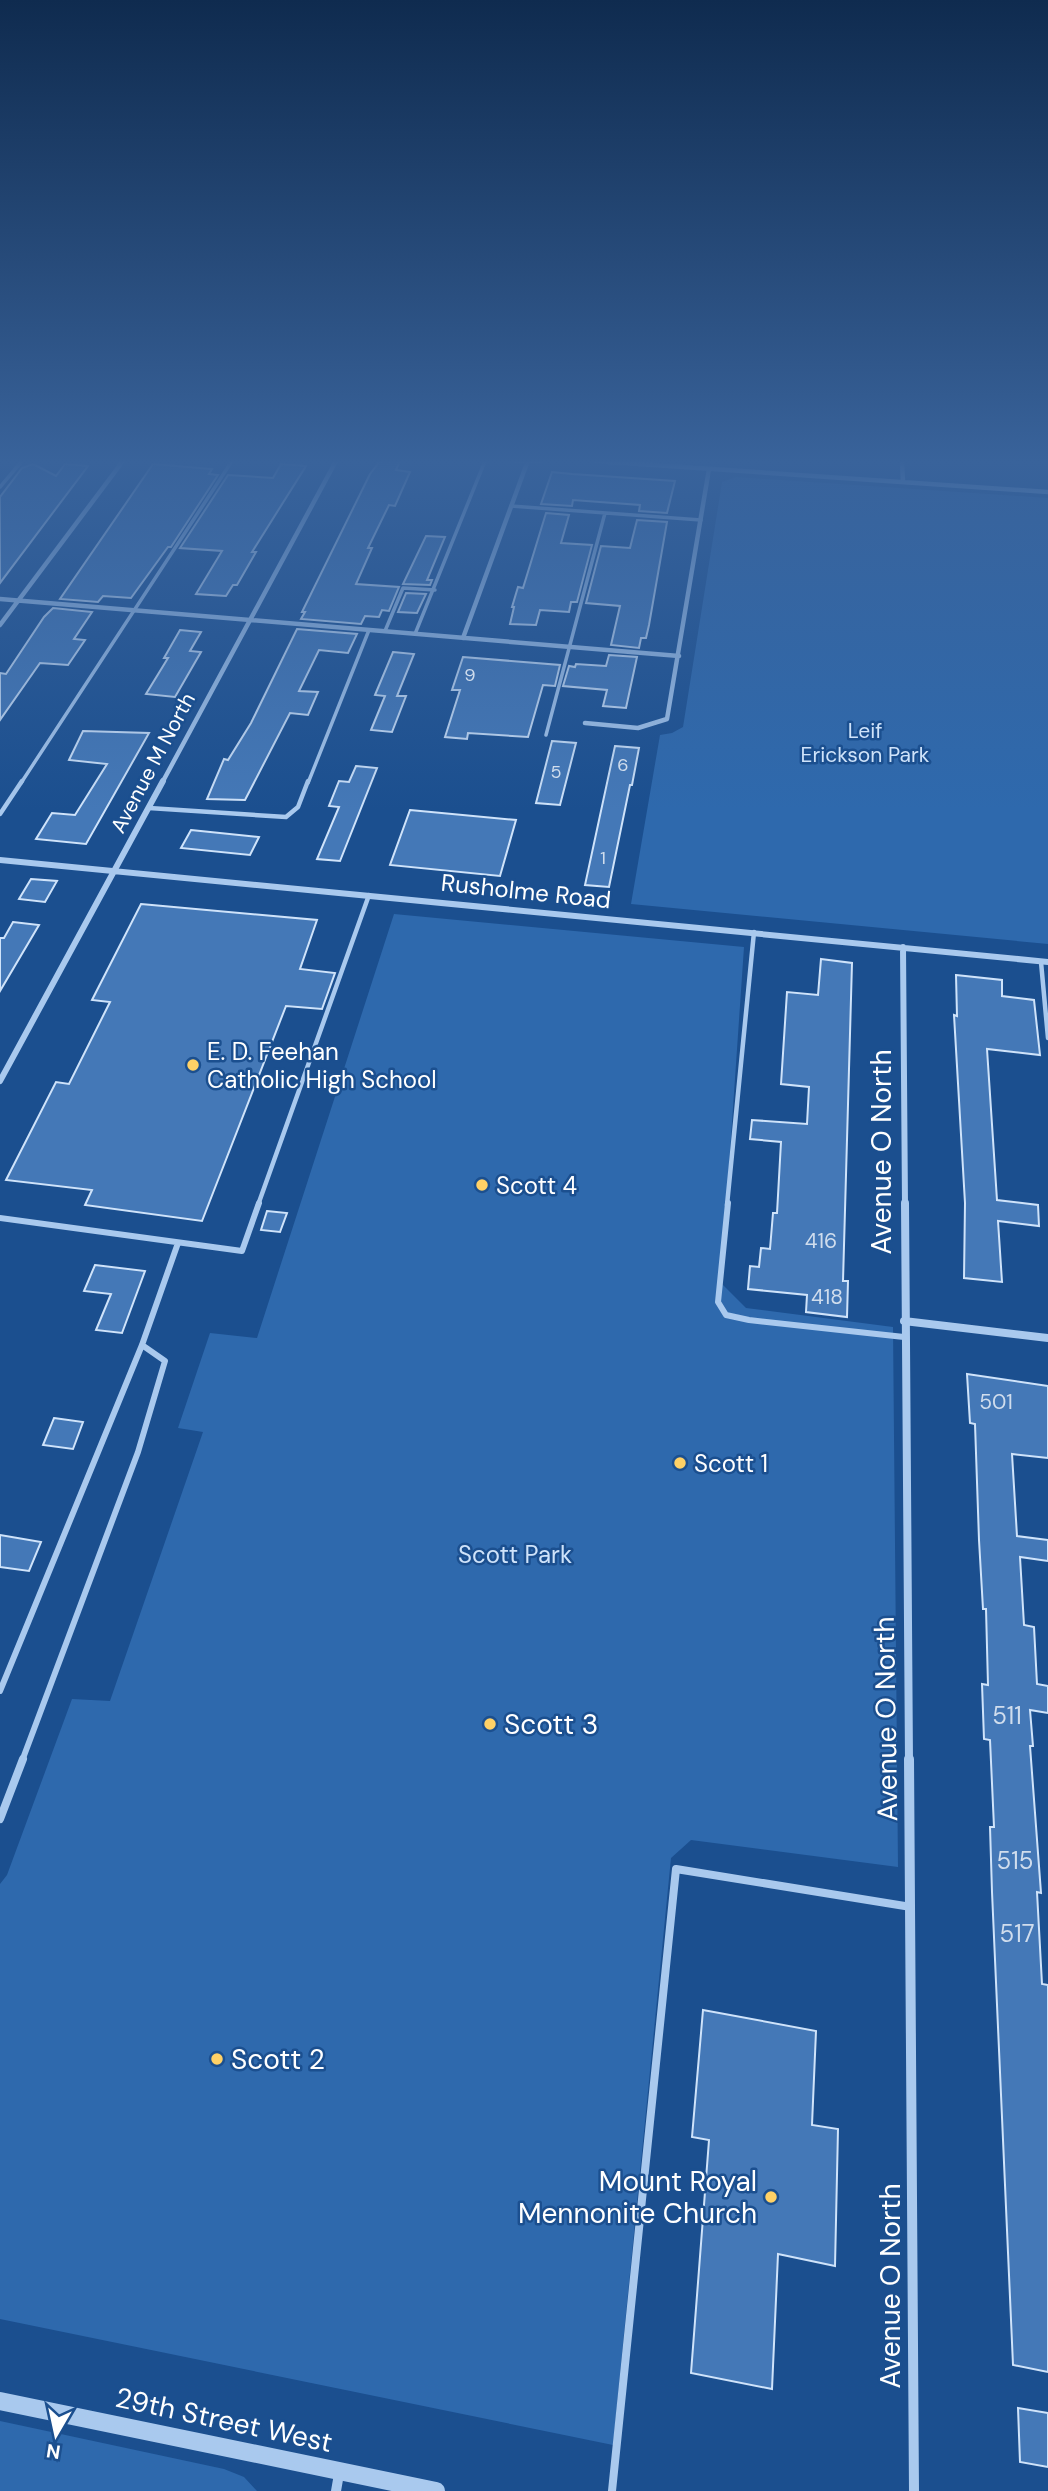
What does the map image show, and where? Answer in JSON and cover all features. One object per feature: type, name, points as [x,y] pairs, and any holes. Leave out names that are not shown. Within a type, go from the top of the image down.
[{"type":"street","points":[[0,625],[36,577]]},
{"type":"street","name":"Avenue M North","points":[[0,1081],[274,577]]},
{"type":"street","points":[[463,638],[485,577]]},
{"type":"street","points":[[585,723],[644,728],[659,725],[667,719],[692,577]]},
{"type":"street","points":[[0,599],[679,656]]},
{"type":"street","name":"Rusholme Road","points":[[0,860],[1044,962]]},
{"type":"street","name":"Avenue O North","points":[[903,947],[914,2491]]},
{"type":"street","points":[[904,1321],[1048,1338]]},
{"type":"street","name":"29th Street West","points":[[0,2401],[338,2482],[436,2491]]},
{"type":"lane","points":[[0,814],[156,577]]},
{"type":"lane","points":[[415,634],[440,577]]},
{"type":"lane","points":[[546,735],[587,577]]},
{"type":"lane","points":[[385,631],[402,588],[435,590]]},
{"type":"lane","points":[[149,807],[286,817],[298,807],[369,630]]},
{"type":"lane","points":[[0,1218],[242,1251],[369,895]]},
{"type":"lane","points":[[754,932],[718,1302],[726,1315],[749,1320],[904,1337]]},
{"type":"lane","points":[[1044,962],[1048,1038]]},
{"type":"lane","points":[[0,1692],[142,1345],[178,1243]]},
{"type":"lane","points":[[0,1819],[138,1452],[158,1387],[165,1361],[142,1345]]},
{"type":"lane","points":[[612,2491],[676,1869],[911,1907]]},
{"type":"green space","name":"Leif Erickson Park","points":[[707,577],[1048,577],[1048,944],[631,904],[660,735],[683,727]]},
{"type":"green space","name":"Scott Park","points":[[394,914],[744,947],[721,1283],[746,1308],[893,1327],[898,1867],[691,1840],[671,1858],[613,2445],[0,2319],[0,1884],[7,1875],[72,1699],[110,1701],[203,1432],[178,1428],[210,1333],[257,1338]]},
{"type":"green space","points":[[0,2421],[224,2469],[244,2477],[257,2491],[0,2491]]},
{"type":"building","points":[[75,577],[146,577],[131,598],[103,596],[98,602],[60,599]]},
{"type":"building","points":[[206,577],[241,577],[226,596],[196,594]]},
{"type":"building","points":[[319,577],[359,577],[356,584],[399,587],[389,611],[382,610],[379,617],[365,616],[361,624],[301,619],[305,612],[302,612]]},
{"type":"building","points":[[406,577],[428,577],[427,580],[432,580],[430,585],[403,584]]},
{"type":"building","points":[[526,577],[584,577],[577,602],[571,602],[569,612],[540,610],[536,625],[510,624],[518,587],[523,588]]},
{"type":"building","points":[[593,577],[657,577],[646,638],[641,638],[639,648],[611,645],[620,606],[586,603]]},
{"type":"building","points":[[406,593],[426,594],[417,613],[398,612]]},
{"type":"building","points":[[53,608],[92,612],[74,639],[85,640],[68,665],[40,663],[0,720],[0,673],[6,674],[44,617]]},
{"type":"building","points":[[297,629],[357,634],[348,653],[319,650],[299,691],[318,692],[308,715],[290,713],[245,800],[207,799],[224,759],[228,760],[251,723]]},
{"type":"building","points":[[180,630],[201,632],[190,651],[201,652],[175,697],[146,694],[168,658],[164,658]]},
{"type":"building","points":[[393,652],[414,654],[397,696],[406,696],[392,732],[371,730],[385,696],[375,695]]},
{"type":"building","points":[[609,655],[637,657],[626,708],[603,706],[607,690],[563,686],[569,666],[606,666]]},
{"type":"building","points":[[463,657],[560,665],[555,686],[543,685],[528,737],[468,733],[467,739],[445,737],[460,690],[452,690]]},
{"type":"building","points":[[83,731],[149,733],[86,844],[36,839],[52,813],[75,815],[107,764],[69,760]]},
{"type":"building","points":[[552,741],[576,743],[560,805],[536,803]]},
{"type":"building","points":[[615,746],[639,748],[632,785],[609,887],[585,885]]},
{"type":"building","points":[[356,766],[377,768],[340,861],[317,859],[339,807],[329,806],[339,781],[349,782]]},
{"type":"building","points":[[410,810],[516,820],[500,876],[390,865]]},
{"type":"building","points":[[191,830],[259,837],[250,855],[181,848]]},
{"type":"building","points":[[31,879],[57,881],[45,902],[19,899]]},
{"type":"building","points":[[141,904],[317,920],[300,969],[335,973],[322,1009],[286,1006],[202,1221],[85,1205],[92,1190],[6,1180],[56,1082],[69,1084],[110,1002],[92,1000]]},
{"type":"building","points":[[13,922],[39,925],[0,991],[0,938],[4,938]]},
{"type":"building","points":[[821,959],[852,963],[843,1281],[848,1281],[847,1317],[806,1312],[807,1295],[748,1289],[750,1266],[759,1267],[761,1248],[770,1249],[773,1213],[777,1213],[781,1142],[750,1139],[752,1120],[807,1124],[809,1087],[781,1084],[787,992],[818,995]]},
{"type":"building","points":[[956,975],[1002,980],[1002,996],[1034,1000],[1040,1055],[987,1049],[997,1200],[1038,1205],[1039,1226],[998,1221],[1002,1282],[964,1278],[965,1203],[954,1015],[957,1016]]},
{"type":"building","points":[[267,1211],[287,1213],[280,1232],[261,1230]]},
{"type":"building","points":[[95,1265],[145,1271],[122,1333],[96,1330],[111,1294],[84,1291]]},
{"type":"building","points":[[967,1374],[1048,1386],[1048,1458],[1012,1454],[1017,1536],[1048,1540],[1048,1561],[1020,1557],[1024,1625],[1034,1627],[1037,1684],[1048,1686],[1048,1713],[1030,1710],[1033,1746],[1030,1746],[1041,1893],[1037,1892],[1042,1984],[1048,1985],[1048,2372],[1013,2365],[992,1892],[990,1827],[994,1827],[990,1740],[984,1739],[982,1684],[988,1685],[986,1609],[983,1609],[975,1424],[970,1423]]},
{"type":"building","points":[[54,1418],[83,1422],[73,1449],[43,1445]]},
{"type":"building","points":[[0,1535],[41,1542],[29,1571],[0,1567]]},
{"type":"building","name":"Mount Royal Mennonite Church","points":[[703,2010],[816,2031],[812,2125],[838,2129],[835,2266],[778,2254],[772,2389],[691,2373],[709,2140],[692,2137]]},
{"type":"building","points":[[1018,2408],[1048,2413],[1048,2467],[1020,2462]]},
{"type":"place","name":"E. D. Feehan Catholic High School","points":[[193,1065]]},
{"type":"place","name":"Scott 4","points":[[482,1185]]},
{"type":"place","name":"Scott 1","points":[[680,1463]]},
{"type":"place","name":"Scott 3","points":[[490,1724]]},
{"type":"place","name":"Scott 2","points":[[217,2059]]},
{"type":"place","name":"Mount Royal Mennonite Church","points":[[771,2197]]}]
